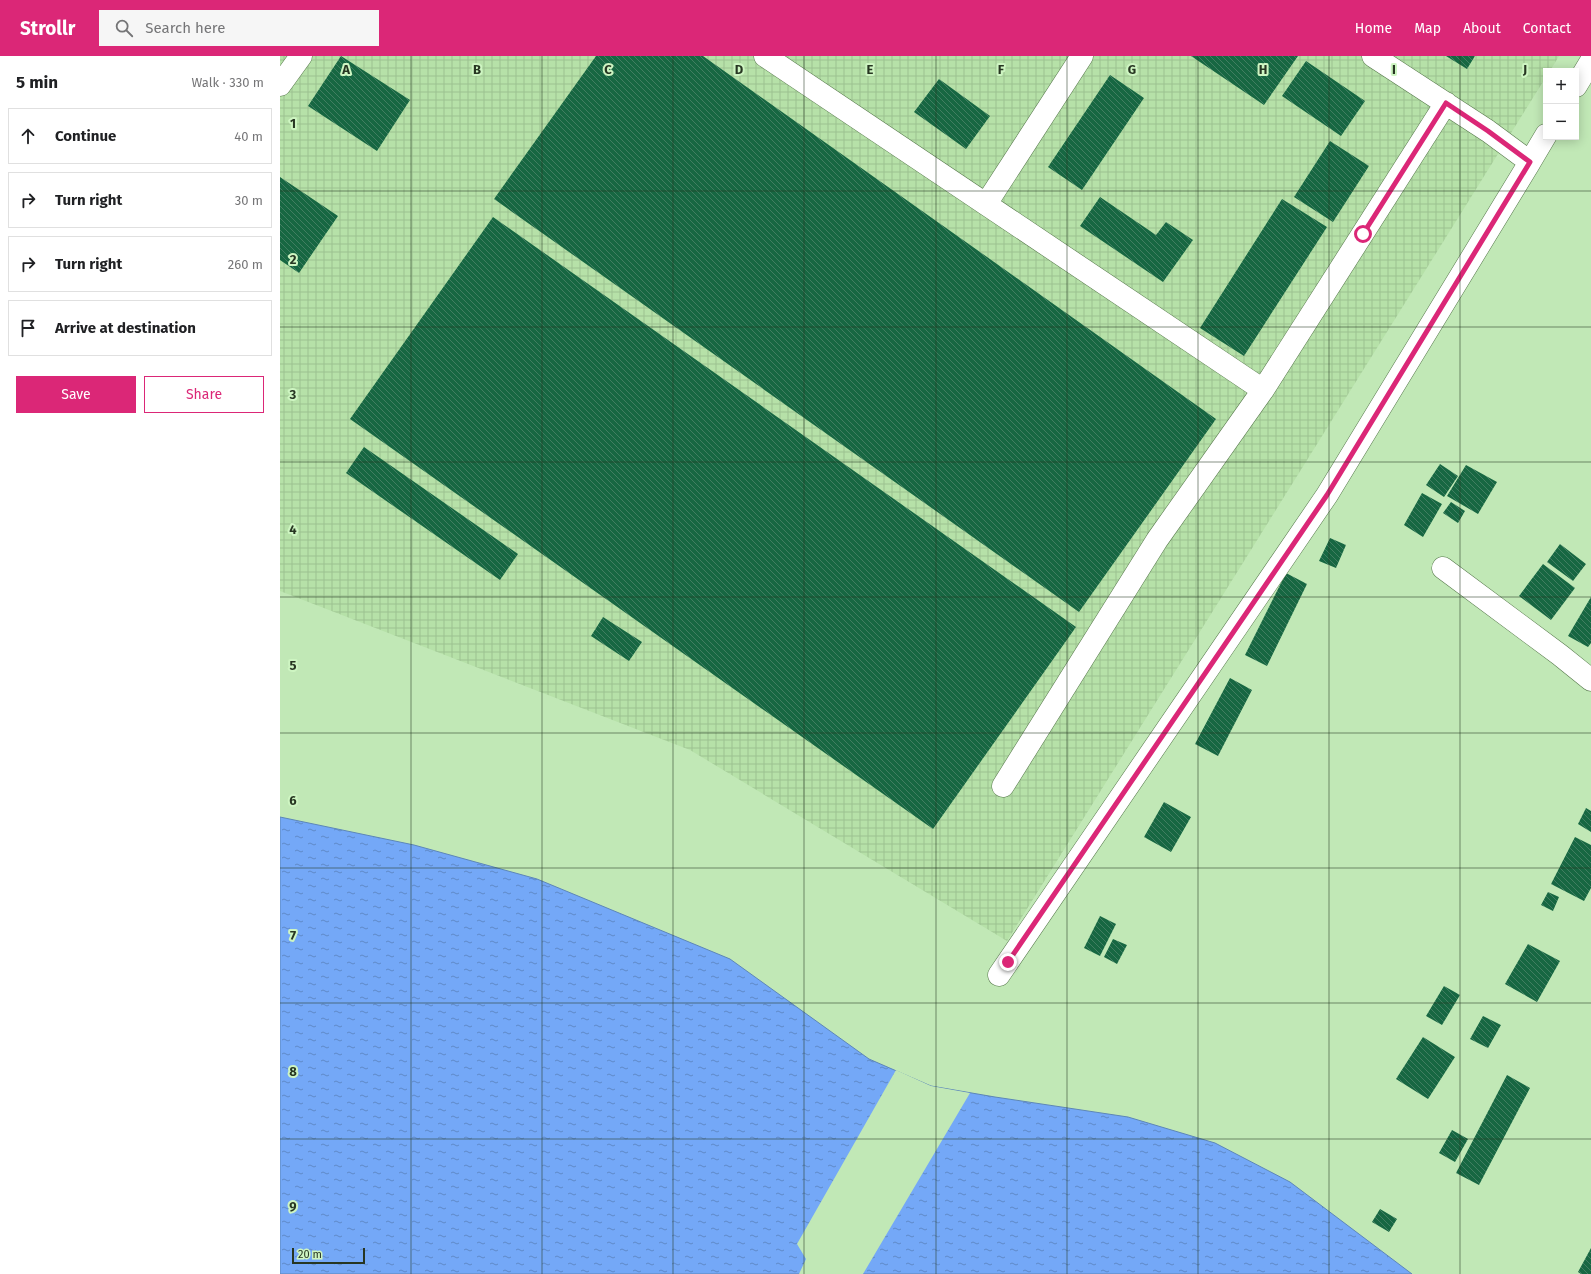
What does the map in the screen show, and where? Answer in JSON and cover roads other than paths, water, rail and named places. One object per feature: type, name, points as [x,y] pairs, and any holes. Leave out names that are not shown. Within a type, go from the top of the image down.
[{"type":"street","points":[[280,85],[301,56]]},
{"type":"street","points":[[765,56],[1264,390]]},
{"type":"street","points":[[986,204],[1082,56]]},
{"type":"street","points":[[1373,56],[1488,131],[1530,162]]},
{"type":"street","points":[[1579,81],[1591,61]]},
{"type":"street","points":[[1003,786],[1156,540],[1264,390],[1446,103]]},
{"type":"street","points":[[999,975],[1327,495],[1543,140]]},
{"type":"street","points":[[1443,568],[1591,680]]},
{"type":"water","points":[[280,817],[414,845],[537,879],[730,959],[869,1059],[931,1086],[1128,1117],[1215,1143],[1290,1182],[1412,1274],[280,1274]]}]
